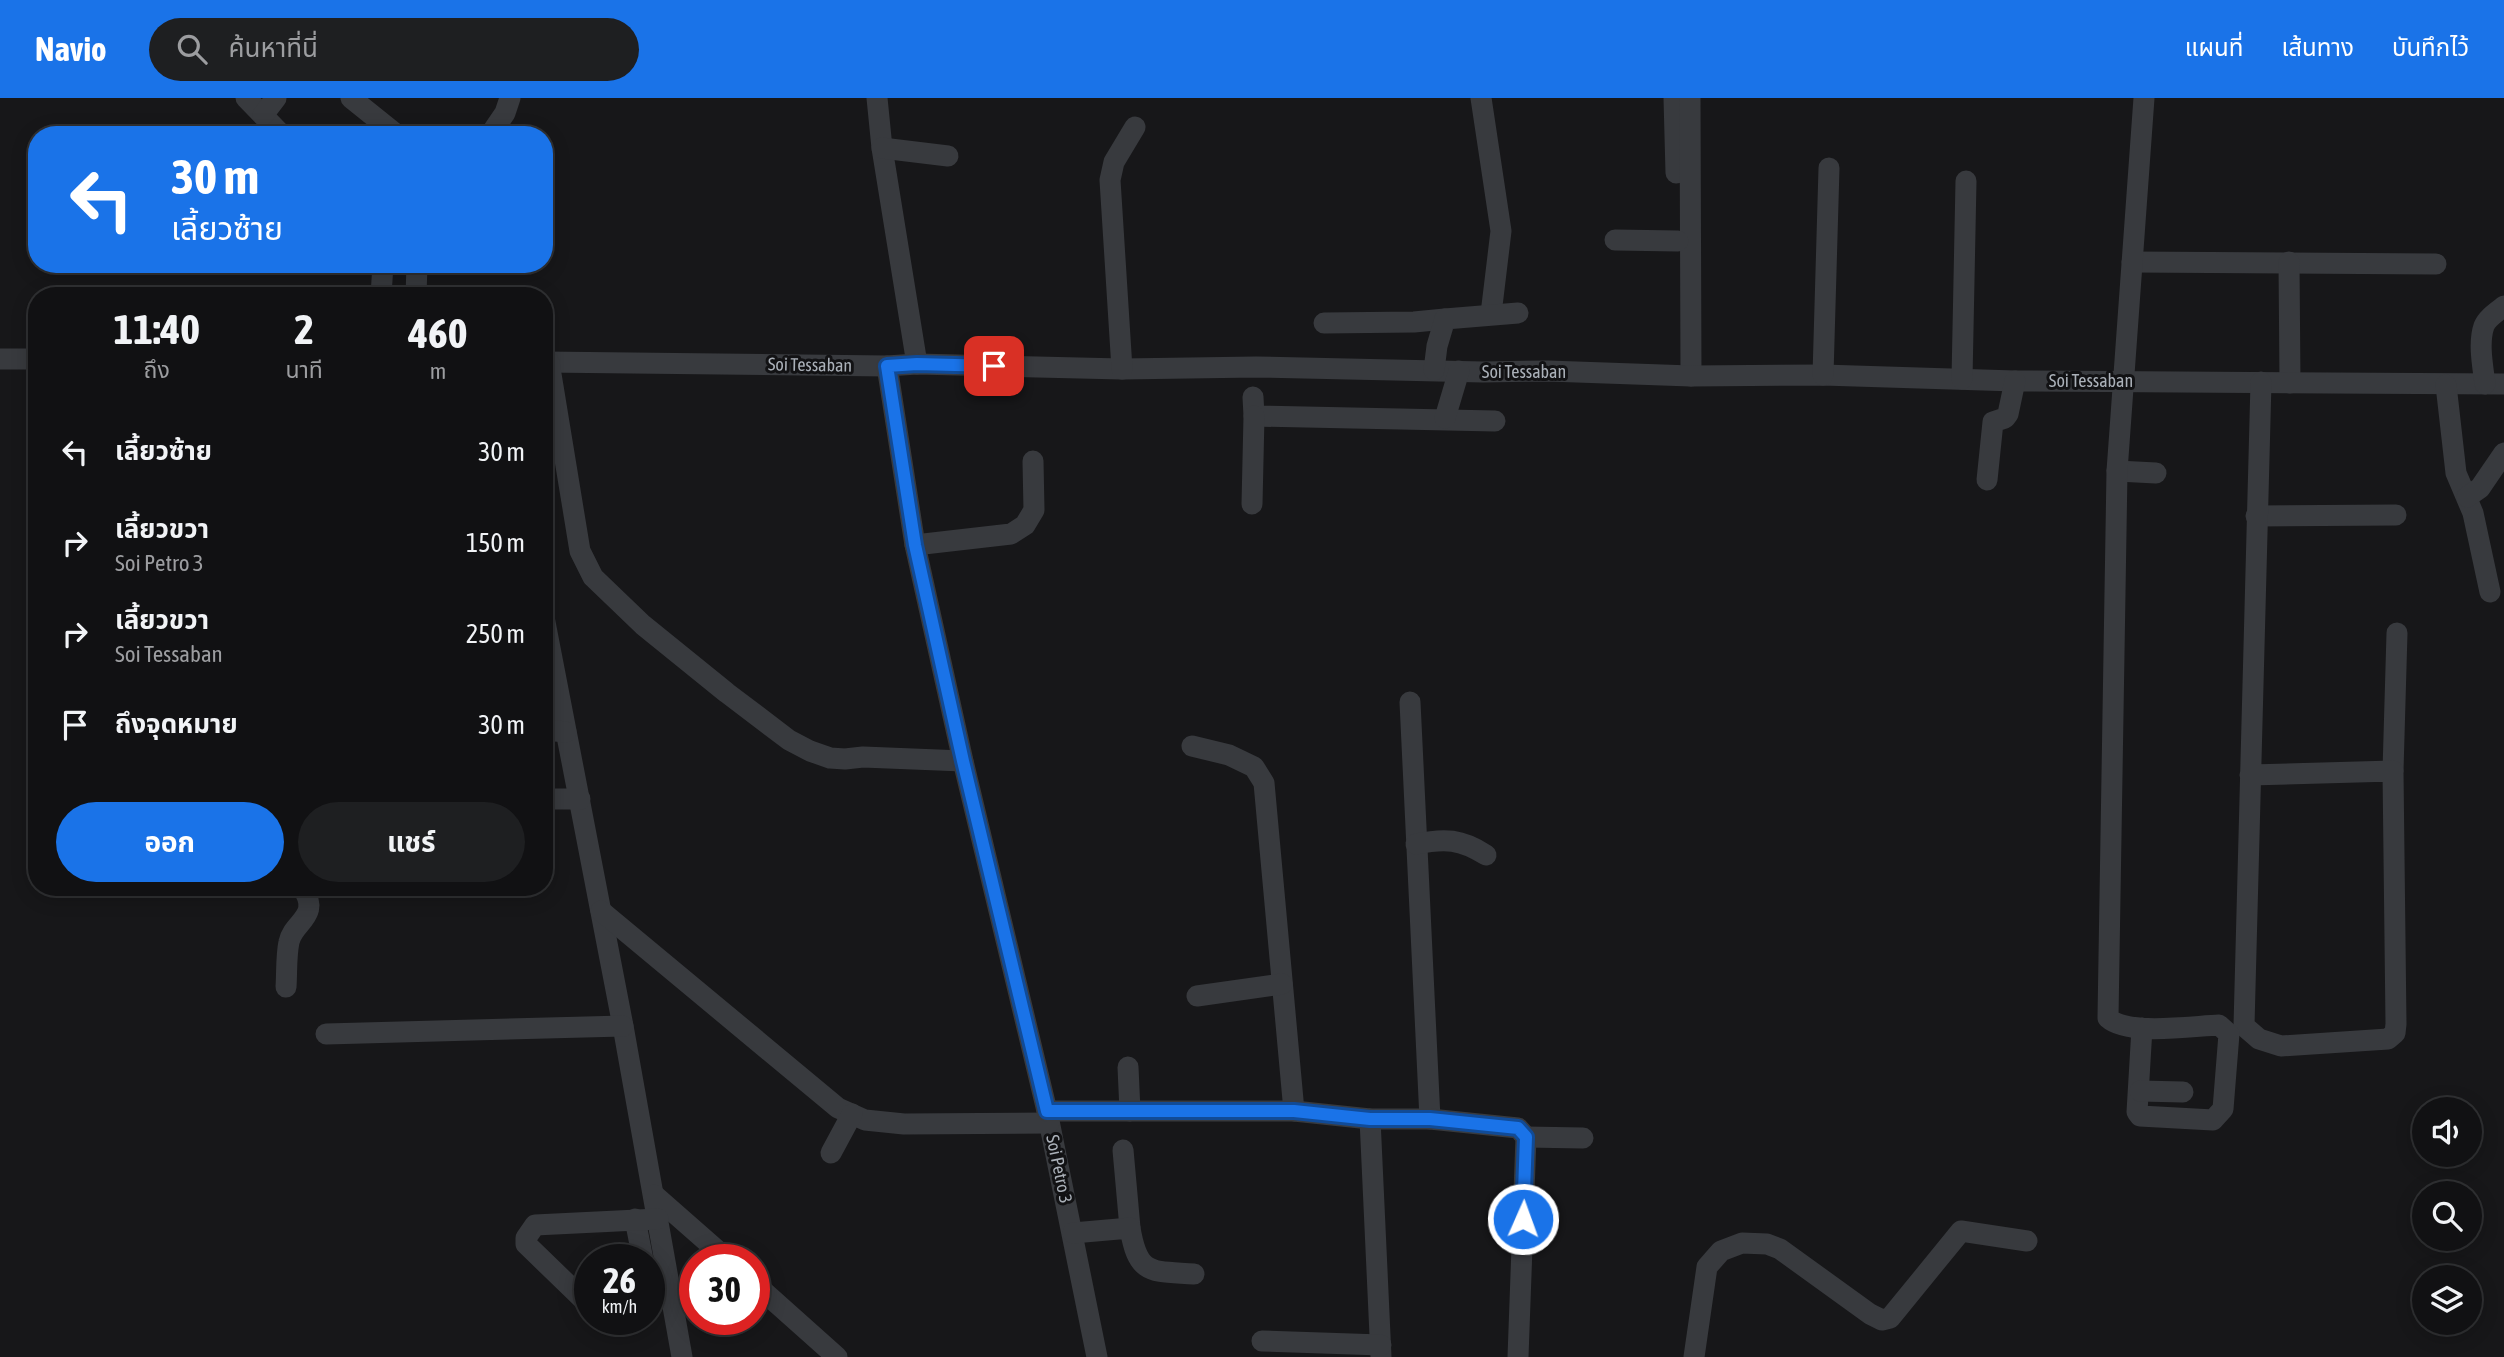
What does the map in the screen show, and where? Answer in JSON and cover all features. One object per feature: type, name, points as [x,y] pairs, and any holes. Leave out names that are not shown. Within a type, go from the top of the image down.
[{"type":"street","points":[[246,98],[269,106],[278,126]]},
{"type":"street","points":[[351,98],[386,126]]},
{"type":"street","points":[[496,126],[505,113],[510,98]]},
{"type":"street","points":[[877,98],[882,148],[917,364]]},
{"type":"street","points":[[1481,98],[1501,231],[1491,314]]},
{"type":"street","points":[[1674,98],[1683,375]]},
{"type":"street","points":[[1683,375],[1690,98]]},
{"type":"street","points":[[2142,1028],[2137,1112],[2144,1117],[2213,1120],[2223,1109],[2229,1034],[2219,1025],[2142,1028],[2115,1024],[2108,1018],[2117,471],[2144,98]]},
{"type":"street","points":[[1122,369],[1110,180],[1114,162],[1135,127]]},
{"type":"street","points":[[882,148],[948,156]]},
{"type":"street","points":[[1823,375],[1829,168]]},
{"type":"street","points":[[1962,379],[1966,181]]},
{"type":"street","points":[[1615,240],[1678,241]]},
{"type":"street","points":[[2132,262],[2436,264]]},
{"type":"street","points":[[2289,262],[2290,383]]},
{"type":"street","points":[[2494,384],[2482,347],[2484,327],[2489,318],[2504,306]]},
{"type":"street","points":[[1324,323],[1414,322],[1518,313]]},
{"type":"street","points":[[1434,370],[1437,345],[1445,319]]},
{"type":"street","points":[[0,359],[28,359]]},
{"type":"street","name":"Soi Tessaban","points":[[553,362],[887,366],[917,364],[1122,369],[1256,366],[1683,375],[1823,375],[2015,381],[2494,384]]},
{"type":"street","name":"Soi Petro 3","points":[[887,366],[915,545],[963,761],[1048,1117],[1097,1357]]},
{"type":"street","points":[[1445,418],[1459,371]]},
{"type":"street","points":[[1987,480],[1993,422],[2005,418],[2008,414],[2015,381]]},
{"type":"street","points":[[2261,382],[2244,1026],[2259,1040],[2281,1046],[2388,1039],[2395,1033],[2393,771],[2397,633]]},
{"type":"street","points":[[2446,385],[2456,473],[2468,497],[2479,533],[2490,592]]},
{"type":"street","points":[[553,396],[580,551],[593,577],[616,600],[727,693],[789,740],[810,751],[830,758],[845,759],[863,757],[963,761]]},
{"type":"street","points":[[1252,504],[1254,407],[1495,421]]},
{"type":"street","points":[[2468,497],[2480,488],[2504,453]]},
{"type":"street","points":[[915,545],[1011,534],[1026,525],[1034,510],[1033,461]]},
{"type":"street","points":[[2117,471],[2156,473]]},
{"type":"street","points":[[2256,516],[2396,515]]},
{"type":"street","points":[[553,664],[623,1026],[682,1357]]},
{"type":"street","points":[[1410,702],[1430,1119]]},
{"type":"street","points":[[553,731],[566,732]]},
{"type":"street","points":[[1192,746],[1229,755],[1254,767],[1264,783],[1294,1111]]},
{"type":"street","points":[[2250,775],[2393,771]]},
{"type":"street","points":[[553,799],[580,799]]},
{"type":"street","points":[[1416,844],[1439,839],[1457,841],[1486,855]]},
{"type":"street","points":[[286,987],[289,941],[292,933],[305,920],[309,905],[306,896]]},
{"type":"street","points":[[601,911],[838,1108],[866,1120],[904,1124],[1130,1111],[1294,1111],[1370,1119],[1430,1119],[1518,1128],[1526,1137],[1518,1357]]},
{"type":"street","points":[[1197,996],[1282,985]]},
{"type":"street","points":[[326,1034],[623,1026]]},
{"type":"street","points":[[1128,1067],[1130,1111]]},
{"type":"street","points":[[2140,1091],[2183,1092]]},
{"type":"street","points":[[831,1153],[852,1114]]},
{"type":"street","points":[[1262,1341],[1381,1351],[1370,1119]]},
{"type":"street","points":[[1526,1137],[1583,1138]]},
{"type":"street","points":[[1123,1150],[1133,1247],[1143,1265],[1150,1271],[1194,1274]]},
{"type":"street","points":[[654,1195],[710,1244]]},
{"type":"street","points":[[635,1219],[640,1244]]},
{"type":"street","points":[[574,1290],[526,1244],[526,1238],[535,1224],[658,1219]]},
{"type":"street","points":[[1073,1233],[1130,1228]]},
{"type":"street","points":[[1694,1357],[1707,1267],[1721,1251],[1732,1246],[1756,1242],[1780,1249],[1870,1314],[1885,1320],[1890,1318],[1961,1231],[2027,1241]]},
{"type":"street","points":[[770,1297],[837,1357]]},
{"type":"route","points":[[994,366],[887,366],[915,545],[963,761],[1047,1111],[1294,1111],[1370,1119],[1430,1119],[1518,1128],[1526,1137],[1523,1219]]}]
